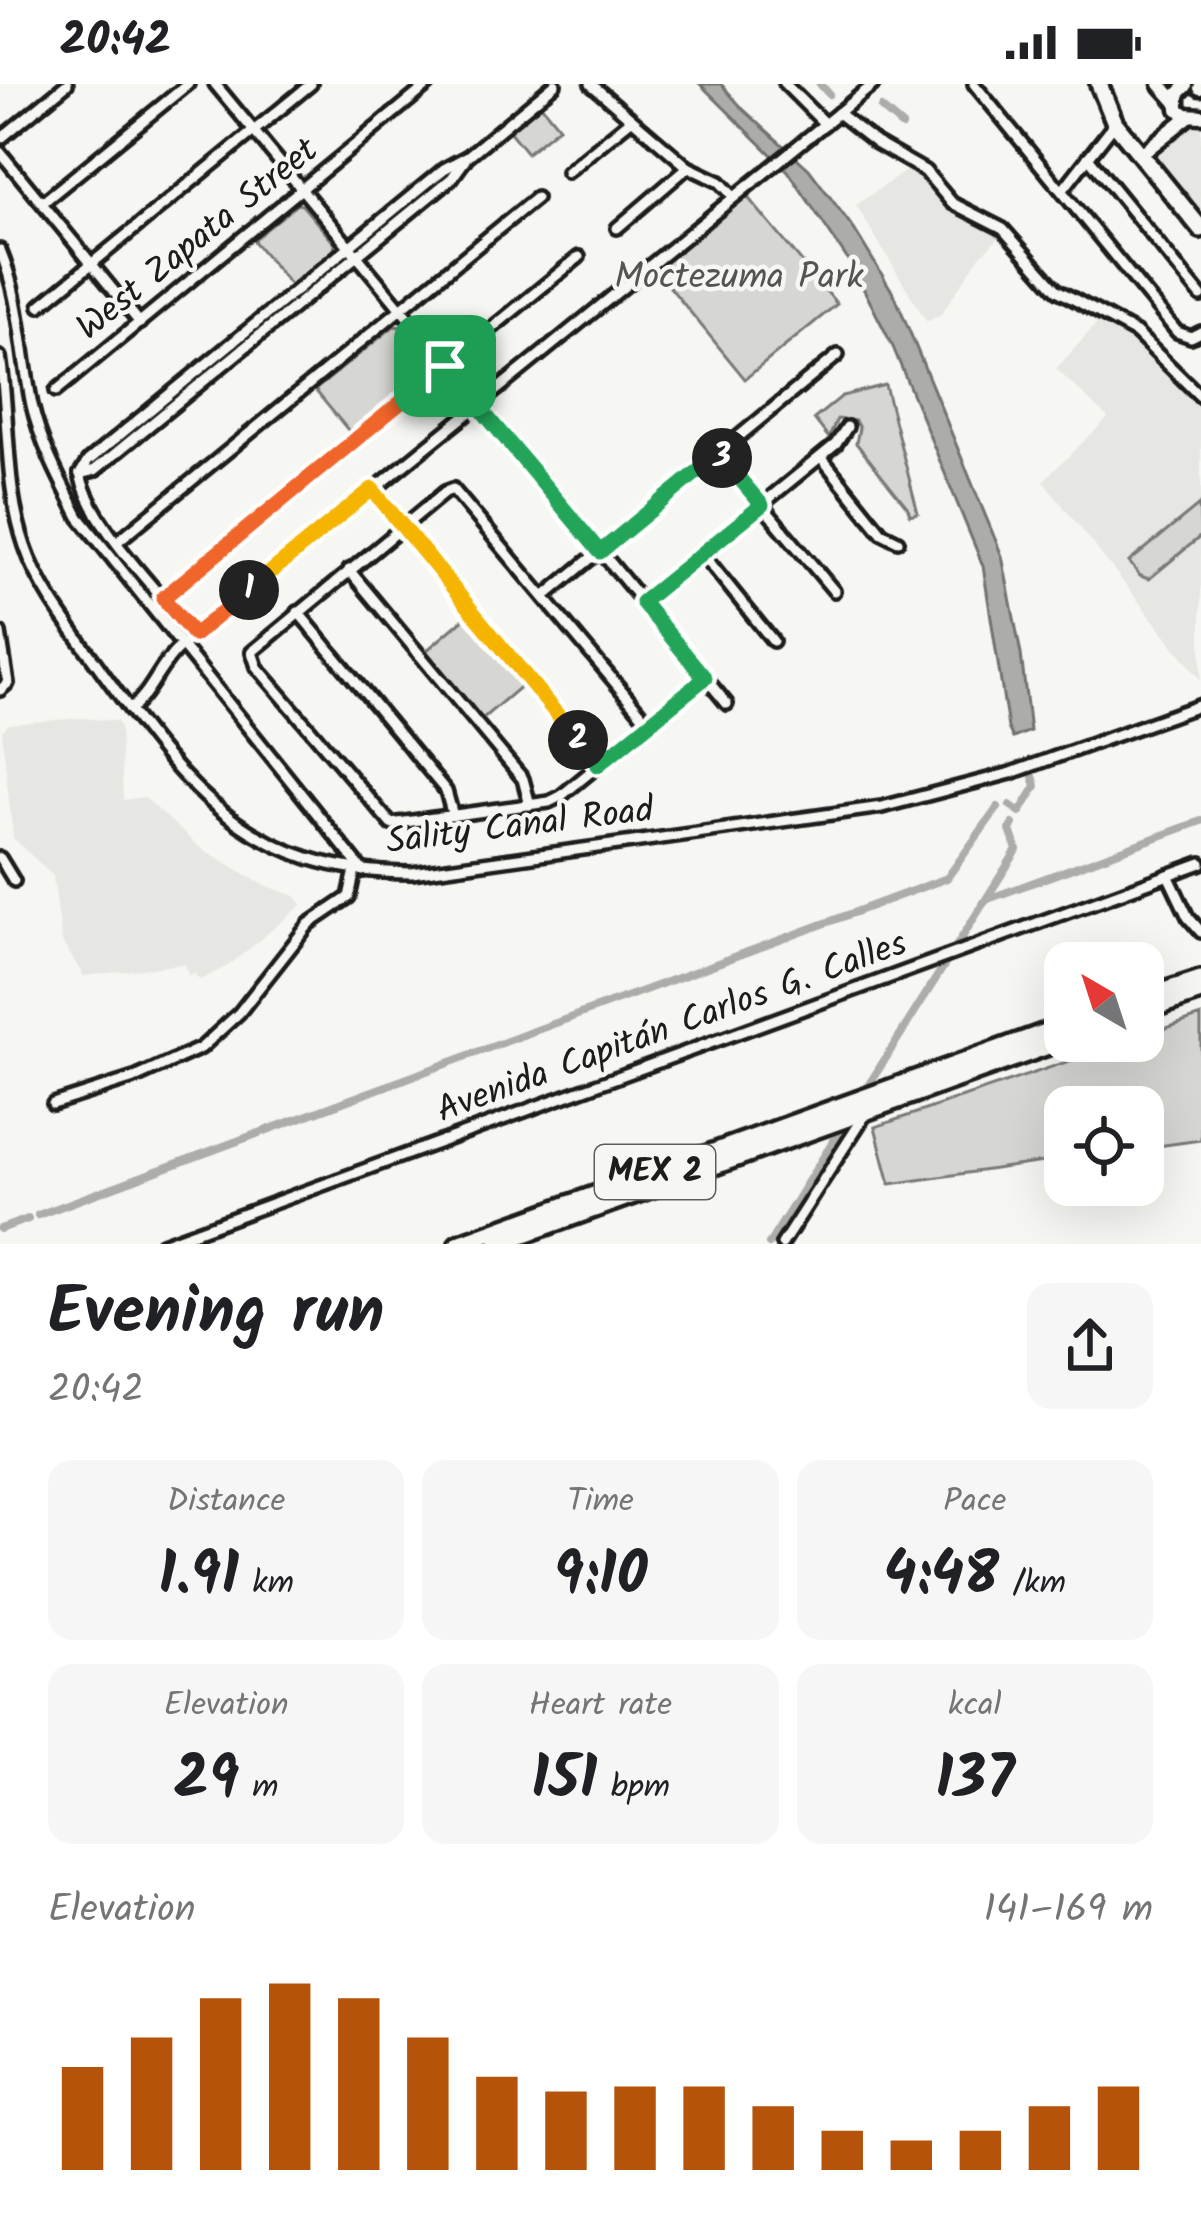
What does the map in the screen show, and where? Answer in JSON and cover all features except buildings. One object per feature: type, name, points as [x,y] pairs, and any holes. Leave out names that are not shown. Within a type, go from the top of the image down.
[{"type":"highway","points":[[1099,84],[1114,123],[1201,230]]},
{"type":"highway","points":[[1164,991],[1201,979]]},
{"type":"highway","points":[[1164,1005],[1201,992]]},
{"type":"highway","name":"MEX 2","points":[[497,1244],[832,1123],[859,1109],[879,1090],[1044,1032]]},
{"type":"highway","name":"MEX 2","points":[[458,1244],[1044,1047]]},
{"type":"main road","points":[[1160,84],[1191,112]]},
{"type":"main road","points":[[1140,154],[1191,112],[1193,87]]},
{"type":"street","points":[[0,139],[67,84]]},
{"type":"street","points":[[42,203],[188,84]]},
{"type":"street","points":[[215,84],[727,704]]},
{"type":"street","points":[[40,306],[311,84]]},
{"type":"street","name":"West Zapata Street","points":[[56,392],[429,84]]},
{"type":"street","points":[[194,635],[118,541],[95,508],[80,474],[95,470],[352,252],[452,178],[468,156],[555,84]]},
{"type":"street","points":[[591,84],[688,167],[720,182],[733,196]]},
{"type":"street","points":[[785,84],[825,124]]},
{"type":"street","points":[[130,710],[145,698],[163,665],[194,635],[874,84]]},
{"type":"street","points":[[974,84],[1174,329],[1196,334]]},
{"type":"street","points":[[838,113],[878,145],[925,172],[952,203],[1003,229],[1058,290],[1136,333],[1201,397]]},
{"type":"street","points":[[567,172],[632,120]]},
{"type":"street","points":[[1062,190],[1114,123]]},
{"type":"street","points":[[0,152],[140,323]]},
{"type":"street","points":[[1088,157],[1201,296]]},
{"type":"street","points":[[616,228],[688,167]]},
{"type":"street","points":[[118,541],[536,198]]},
{"type":"street","points":[[0,250],[14,288],[35,415],[58,476],[100,547],[359,871],[349,897],[309,924],[239,1013],[201,1048],[137,1077],[53,1103]]},
{"type":"street","points":[[163,598],[579,257]]},
{"type":"street","points":[[545,596],[838,356]]},
{"type":"street","name":"Sality Canal Road","points":[[0,357],[14,508],[38,576],[130,710],[194,789],[233,822],[286,850],[359,871],[412,873],[882,807],[1011,773],[1201,705]]},
{"type":"street","points":[[642,602],[821,457],[848,427]]},
{"type":"street","points":[[719,454],[834,591]]},
{"type":"street","points":[[821,457],[882,533],[898,541]]},
{"type":"street","points":[[372,489],[598,765]]},
{"type":"street","points":[[649,723],[453,489],[254,648],[251,657],[391,824],[530,805],[561,796],[705,678]]},
{"type":"street","points":[[701,554],[773,641]]},
{"type":"street","points":[[349,570],[523,779],[530,805]]},
{"type":"street","points":[[298,612],[446,791],[453,816]]},
{"type":"street","points":[[0,633],[8,683],[0,690]]},
{"type":"street","points":[[0,858],[14,881]]},
{"type":"street","name":"Avenida Capitán Carlos G. Calles","points":[[161,1244],[1201,863]]},
{"type":"street","points":[[1168,875],[1201,932]]},
{"type":"street","points":[[782,1244],[859,1109]]},
{"type":"shaded area","points":[[700,84],[721,84],[809,169],[854,229],[895,296],[1002,556],[1030,731],[1013,738],[1008,728],[983,566],[893,347],[852,266],[788,171]]},
{"type":"shaded area","points":[[1192,120],[1201,120],[1201,220],[1149,156]]},
{"type":"shaded area","points":[[910,168],[963,218],[1002,235],[981,255],[941,314],[927,322],[856,205]]},
{"type":"shaded area","points":[[1099,321],[1120,329],[1201,400],[1201,680],[1043,481],[1108,418],[1056,369]]},
{"type":"shaded area","points":[[81,718],[117,721],[123,800],[144,797],[199,847],[262,884],[295,896],[302,905],[228,966],[200,980],[194,973],[189,976],[183,964],[84,976],[62,942],[53,876],[13,838],[2,731],[9,724]]},
{"type":"green space","points":[[541,105],[559,127],[527,153],[509,131]]},
{"type":"green space","name":"Moctezuma Park","points":[[745,194],[837,304],[745,379],[655,269]]},
{"type":"green space","points":[[297,204],[335,244],[334,251],[291,286],[253,240]]},
{"type":"green space","points":[[394,326],[402,327],[432,365],[431,371],[352,435],[315,390]]},
{"type":"green space","points":[[885,385],[918,513],[910,515],[856,443],[859,428],[855,421],[837,419],[829,438],[814,419],[842,396]]},
{"type":"green space","points":[[1199,505],[1201,536],[1149,579],[1140,576],[1129,562]]},
{"type":"green space","points":[[466,617],[522,685],[482,719],[426,651]]},
{"type":"green space","points":[[1201,1016],[1201,1140],[1164,1145],[1164,1086],[1044,1086],[1044,1162],[890,1184],[875,1127],[1066,1062],[1164,1062],[1164,1029]]},
{"type":"waterway","points":[[820,84],[829,94]]},
{"type":"waterway","points":[[881,108],[902,126]]},
{"type":"waterway","points":[[1010,805],[1020,812],[1036,786],[1032,773]]},
{"type":"waterway","points":[[38,1215],[947,878],[998,807]]},
{"type":"waterway","points":[[988,899],[1201,821]]},
{"type":"waterway","points":[[863,1094],[1017,850],[1010,830],[1013,824]]},
{"type":"waterway","points":[[769,1244],[845,1122]]},
{"type":"waterway","points":[[0,1229],[28,1219]]},
{"type":"route","points":[[445,366],[600,552],[719,454],[762,505],[642,602],[705,678],[598,765],[372,489],[194,635],[163,598],[445,366]]}]
